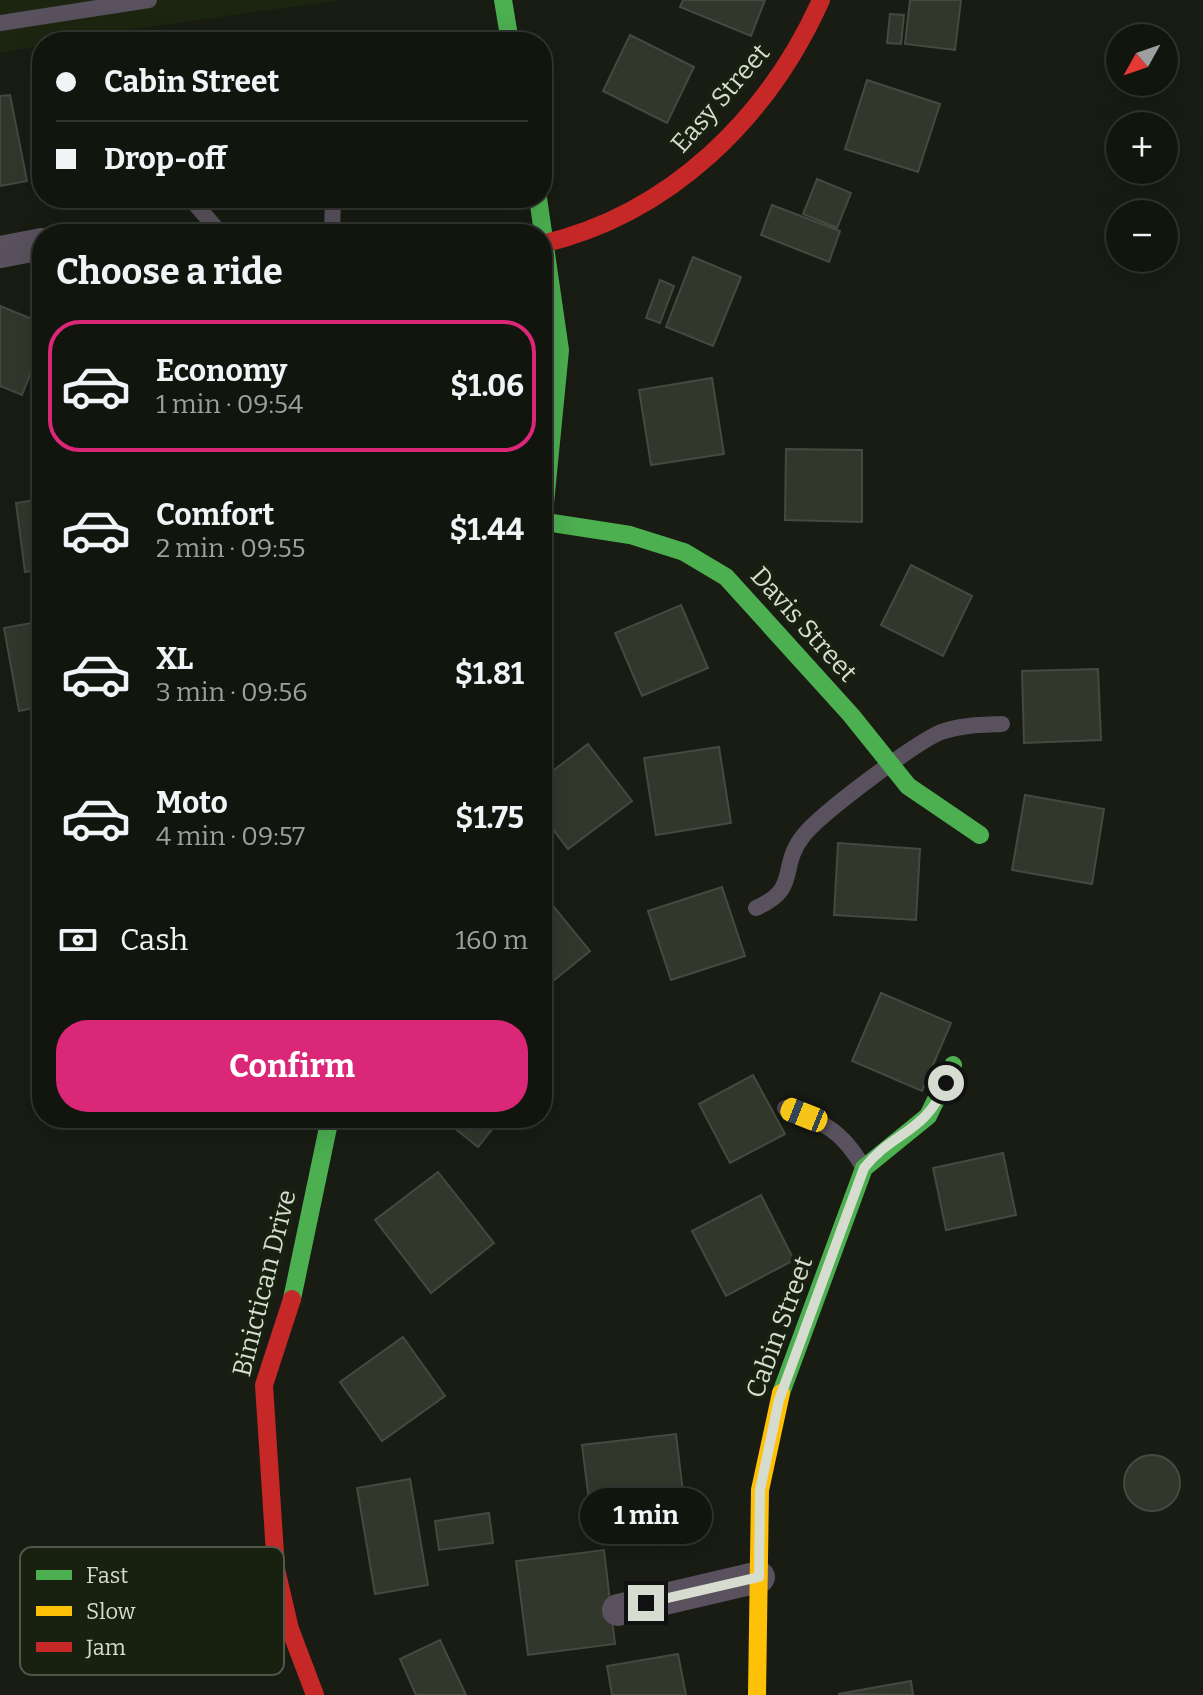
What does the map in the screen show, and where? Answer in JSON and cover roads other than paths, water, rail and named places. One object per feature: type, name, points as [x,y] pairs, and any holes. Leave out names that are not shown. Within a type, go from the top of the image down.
[{"type":"street","points":[[503,0],[508,32]]},
{"type":"street","name":"Easy Street","points":[[552,242],[584,235],[648,205],[708,157],[771,88],[796,50],[821,0]]},
{"type":"street","points":[[0,252],[32,246]]},
{"type":"street","points":[[552,297],[560,350],[552,439]]},
{"type":"street","name":"Davis Street","points":[[552,529],[630,535],[684,552],[726,577],[851,715],[908,786],[980,835]]},
{"type":"street","points":[[864,1168],[872,1158],[914,1130],[928,1115],[939,1100],[953,1065]]},
{"type":"street","name":"Binictican Drive","points":[[275,1547],[264,1385],[291,1304],[328,1128]]},
{"type":"street","name":"Cabin Street","points":[[757,1695],[760,1490],[779,1400],[864,1168]]},
{"type":"street","points":[[618,1610],[759,1577]]},
{"type":"street","name":"Binictican Drive","points":[[284,1603],[290,1629],[315,1695]]},
{"type":"lane","points":[[0,23],[149,0]]},
{"type":"lane","points":[[199,208],[212,224]]},
{"type":"lane","points":[[756,908],[776,899],[785,887],[791,853],[805,833],[915,745],[945,731],[1002,724]]},
{"type":"lane","points":[[785,1108],[838,1133],[849,1142],[864,1168]]}]
